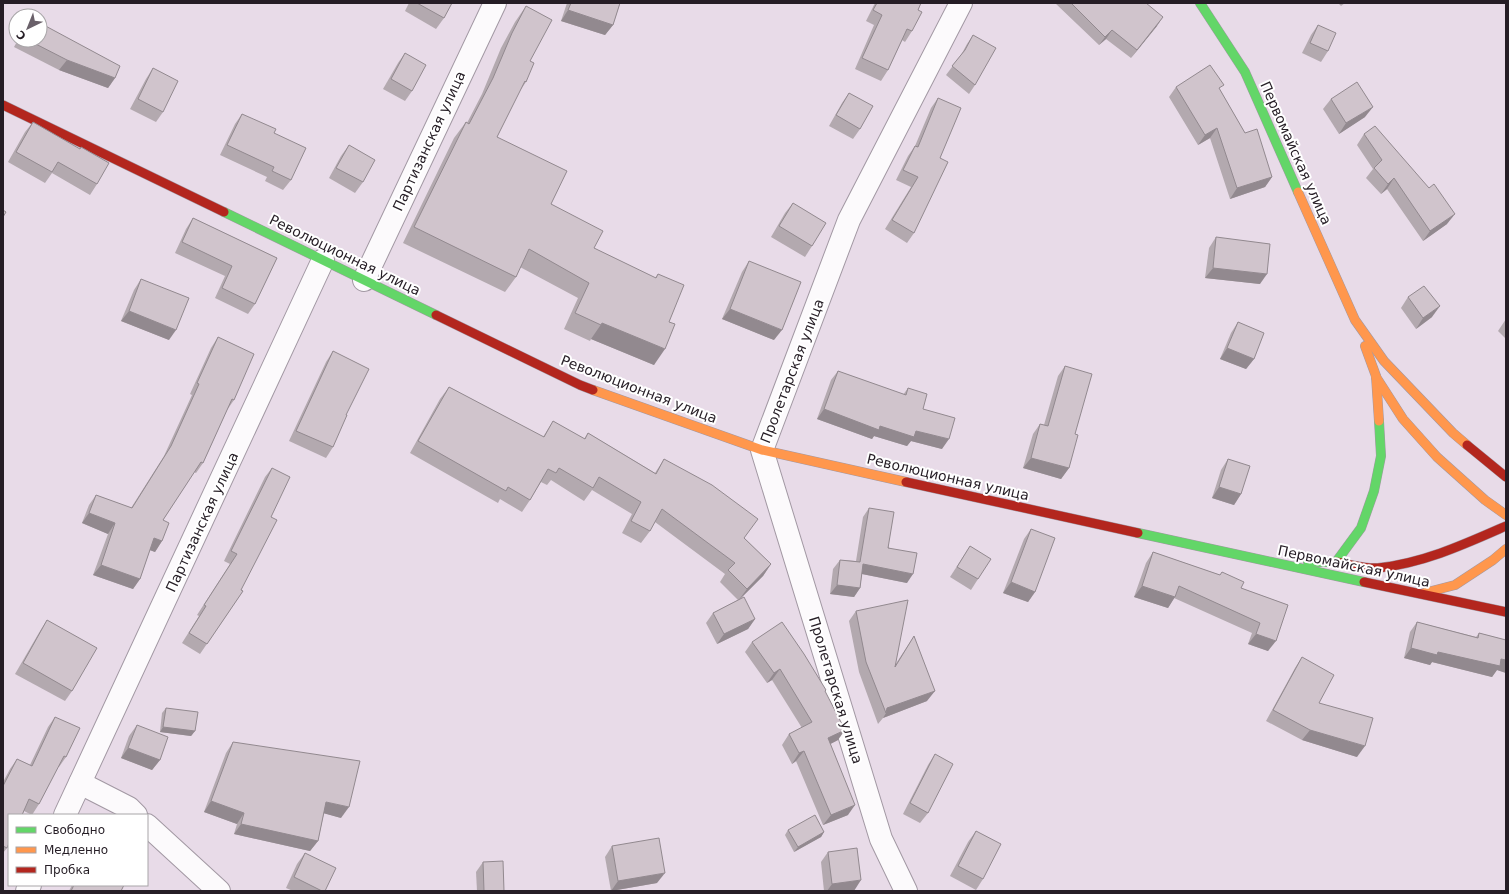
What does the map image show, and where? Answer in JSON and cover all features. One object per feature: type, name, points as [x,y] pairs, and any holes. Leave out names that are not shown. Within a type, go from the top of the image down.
[{"type":"street","name":"Партизанская улица","points":[[364,280],[495,3]]},
{"type":"street","name":"Пролетарская улица","points":[[906,891],[881,839],[762,450],[849,220],[961,3]]},
{"type":"street","name":"Первомайская улица","points":[[1200,3],[1245,72],[1355,320],[1376,376],[1381,456],[1374,491],[1361,528],[1336,562],[1262,561]]},
{"type":"street","name":"Революционная улица","points":[[3,105],[580,385],[762,450],[1262,561]]},
{"type":"street","name":"Партизанская улица","points":[[65,814],[324,260]]},
{"type":"street","name":"Первомайская улица","points":[[1355,320],[1384,361],[1453,433],[1506,477]]},
{"type":"street","points":[[1376,376],[1403,419],[1437,457],[1485,500],[1506,515]]},
{"type":"street","points":[[1484,458],[1506,484]]},
{"type":"street","points":[[1336,562],[1377,568],[1416,561],[1451,550],[1506,526]]},
{"type":"street","points":[[1419,594],[1455,585],[1493,560],[1506,549]]},
{"type":"street","name":"Первомайская улица","points":[[1262,561],[1506,612]]},
{"type":"street","points":[[80,783],[129,808],[135,814]]},
{"type":"street","points":[[148,826],[219,891]]},
{"type":"building","points":[[417,3],[452,3],[444,18]]},
{"type":"building","points":[[571,3],[620,3],[613,25],[568,10]]},
{"type":"building","points":[[877,3],[921,3],[918,10],[922,12],[912,31],[907,29],[888,70],[862,58],[882,15],[873,10]]},
{"type":"building","points":[[1071,3],[1146,3],[1163,17],[1137,50],[1112,30],[1105,37]]},
{"type":"building","points":[[526,6],[552,20],[530,61],[534,63],[526,82],[525,81],[497,137],[567,171],[551,204],[603,231],[594,248],[656,278],[658,274],[684,285],[669,322],[675,324],[665,349],[602,323],[601,325],[575,313],[589,283],[529,249],[516,277],[414,227],[466,122],[469,124],[493,78],[512,33]]},
{"type":"building","points":[[1318,25],[1336,33],[1328,51],[1310,43]]},
{"type":"building","points":[[48,27],[120,66],[115,78],[67,60],[44,48],[48,48]]},
{"type":"building","points":[[973,35],[996,48],[975,85],[952,66],[965,50]]},
{"type":"building","points":[[405,53],[426,65],[412,91],[391,79]]},
{"type":"building","points":[[1210,65],[1224,85],[1219,88],[1245,133],[1257,129],[1272,177],[1237,188],[1217,128],[1205,135],[1176,87]]},
{"type":"building","points":[[153,68],[178,81],[163,112],[138,99]]},
{"type":"building","points":[[1357,82],[1373,107],[1346,123],[1331,99]]},
{"type":"building","points":[[849,93],[873,106],[860,129],[836,115]]},
{"type":"building","points":[[938,98],[961,108],[940,158],[948,162],[914,233],[892,220],[918,177],[903,170],[915,146],[918,147]]},
{"type":"building","points":[[242,114],[276,129],[274,133],[306,148],[291,180],[272,171],[274,167],[227,145]]},
{"type":"building","points":[[33,122],[80,149],[81,147],[109,163],[97,184],[58,162],[52,172],[16,152]]},
{"type":"building","points":[[1375,126],[1429,188],[1434,184],[1455,214],[1430,231],[1394,178],[1388,184],[1374,168],[1382,160],[1364,134]]},
{"type":"building","points":[[349,145],[375,160],[363,182],[336,168]]},
{"type":"building","points":[[793,203],[826,223],[812,246],[779,226]]},
{"type":"building","points":[[3,210],[6,212],[3,217]]},
{"type":"building","points":[[193,218],[277,258],[255,304],[222,288],[232,266],[182,242]]},
{"type":"building","points":[[1216,237],[1270,244],[1267,274],[1213,268]]},
{"type":"building","points":[[749,261],[801,282],[782,330],[730,309]]},
{"type":"building","points":[[141,279],[189,298],[176,330],[129,311]]},
{"type":"building","points":[[1424,286],[1440,306],[1423,318],[1408,297]]},
{"type":"building","points":[[1238,322],[1264,333],[1254,359],[1227,348]]},
{"type":"building","points":[[218,337],[254,354],[234,400],[232,399],[203,463],[201,462],[163,520],[169,523],[162,541],[154,538],[140,579],[101,565],[115,523],[89,513],[96,495],[132,508],[171,446]]},
{"type":"building","points":[[333,351],[369,369],[346,415],[333,447],[296,431]]},
{"type":"building","points":[[1065,366],[1092,374],[1075,434],[1078,435],[1069,468],[1031,458],[1040,424],[1048,426]]},
{"type":"building","points":[[838,371],[906,395],[908,388],[927,394],[923,409],[955,418],[949,439],[916,431],[914,437],[880,426],[879,430],[824,409]]},
{"type":"building","points":[[449,387],[544,437],[553,421],[585,439],[588,433],[656,474],[664,459],[712,485],[758,519],[744,538],[771,564],[747,589],[728,570],[735,563],[662,509],[650,531],[631,521],[641,502],[599,477],[593,488],[559,468],[556,473],[548,469],[530,500],[508,487],[506,491],[418,441]]},
{"type":"building","points":[[1228,459],[1250,466],[1241,494],[1219,487]]},
{"type":"building","points":[[272,468],[290,477],[271,517],[277,520],[241,590],[243,591],[207,644],[189,633],[206,606],[204,605],[237,554],[231,551]]},
{"type":"building","points":[[869,508],[894,512],[888,548],[917,553],[913,574],[863,564],[860,588],[837,585],[840,560],[860,562]]},
{"type":"building","points":[[1031,529],[1055,538],[1035,592],[1011,582]]},
{"type":"building","points":[[970,546],[991,559],[978,579],[957,567]]},
{"type":"building","points":[[1153,552],[1220,575],[1222,572],[1244,582],[1241,588],[1288,605],[1276,641],[1256,634],[1260,623],[1179,586],[1175,597],[1142,586]]},
{"type":"building","points":[[744,597],[755,619],[724,634],[713,613]]},
{"type":"building","points":[[908,600],[895,667],[914,636],[935,691],[887,708],[886,713],[866,662],[856,611]]},
{"type":"building","points":[[47,620],[97,648],[72,691],[23,663]]},
{"type":"building","points":[[782,622],[826,690],[825,691],[845,730],[828,738],[855,805],[831,815],[804,751],[799,753],[789,734],[812,722],[780,669],[774,673],[752,642]]},
{"type":"building","points":[[1417,622],[1478,638],[1479,633],[1506,640],[1506,660],[1501,659],[1500,666],[1438,652],[1437,655],[1411,648]]},
{"type":"building","points":[[1302,657],[1334,675],[1319,703],[1373,718],[1365,746],[1310,730],[1273,710]]},
{"type":"building","points":[[166,708],[198,712],[195,731],[163,727]]},
{"type":"building","points":[[55,717],[80,728],[66,757],[64,756],[39,804],[29,799],[22,814],[8,814],[7,848],[3,846],[3,786],[17,759],[32,766]]},
{"type":"building","points":[[137,725],[168,737],[160,760],[128,748]]},
{"type":"building","points":[[233,742],[360,761],[349,807],[326,802],[318,841],[241,824],[244,813],[211,801]]},
{"type":"building","points":[[935,754],[953,764],[928,813],[910,803]]},
{"type":"building","points":[[815,815],[824,832],[798,847],[788,830]]},
{"type":"building","points":[[976,831],[1001,844],[983,879],[958,866]]},
{"type":"building","points":[[659,838],[665,873],[618,881],[612,846]]},
{"type":"building","points":[[857,848],[861,880],[832,884],[828,852]]},
{"type":"building","points":[[305,853],[336,868],[325,891],[322,891],[294,877]]},
{"type":"building","points":[[503,861],[504,891],[484,891],[483,862]]},
{"type":"building","points":[[74,886],[124,886],[121,891],[71,891]]},
{"type":"traffic: fast","points":[[1200,3],[1245,72],[1298,192]]},
{"type":"traffic: fast","points":[[224,212],[436,315]]},
{"type":"traffic: fast","points":[[1308,562],[1336,562],[1361,528],[1374,491],[1381,456],[1379,421]]},
{"type":"traffic: fast","points":[[1138,533],[1364,582]]},
{"type":"traffic: slow","points":[[1298,192],[1355,320],[1384,361],[1453,433],[1467,445]]},
{"type":"traffic: slow","points":[[1365,346],[1376,376],[1379,421]]},
{"type":"traffic: slow","points":[[1376,377],[1403,419],[1437,457],[1485,500],[1506,515]]},
{"type":"traffic: slow","points":[[593,390],[762,450],[906,482]]},
{"type":"traffic: slow","points":[[1424,593],[1455,585],[1493,560],[1506,549]]},
{"type":"traffic: jam","points":[[3,105],[224,212]]},
{"type":"traffic: jam","points":[[436,315],[593,390]]},
{"type":"traffic: jam","points":[[1467,445],[1506,477]]},
{"type":"traffic: jam","points":[[906,482],[1138,533]]},
{"type":"traffic: jam","points":[[1336,562],[1373,568],[1412,562],[1444,552],[1506,526]]},
{"type":"traffic: jam","points":[[1364,582],[1506,612]]}]
